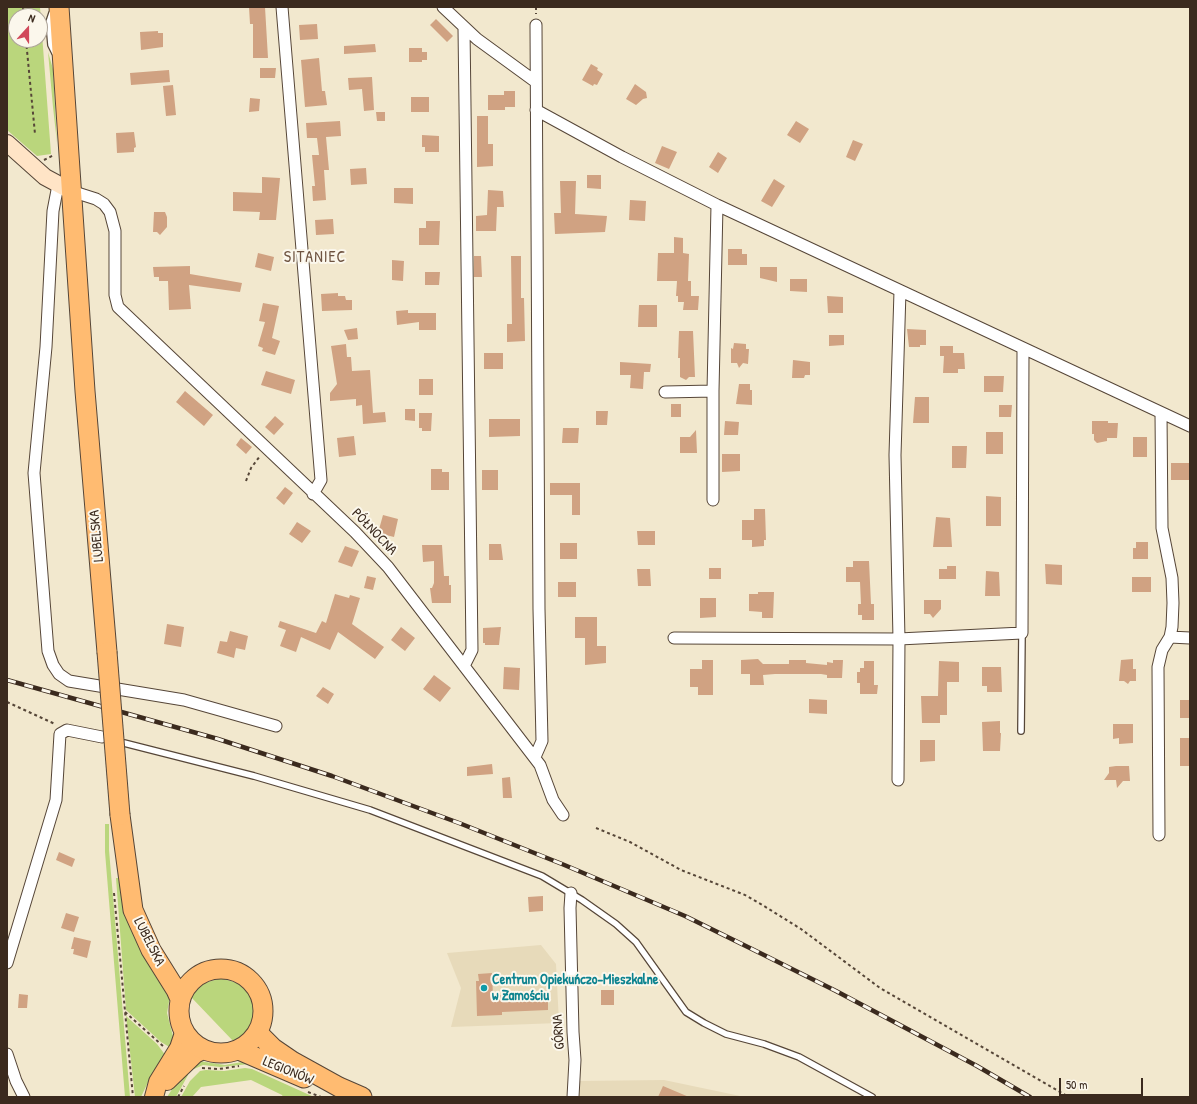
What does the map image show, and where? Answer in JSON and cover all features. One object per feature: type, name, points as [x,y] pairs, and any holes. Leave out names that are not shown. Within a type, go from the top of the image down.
[{"type":"highway","name":"LUBELSKA","points":[[59,7],[63,68],[64,188],[85,391],[107,652],[120,815],[122,884],[150,950],[176,990],[180,999]]},
{"type":"highway","name":"LUBELSKA","points":[[122,884],[178,971],[194,979]]},
{"type":"highway","points":[[219,969],[233,971],[245,977],[255,987],[263,1006],[262,1020],[258,1033],[250,1042],[242,1058],[222,1054],[201,1059],[192,1043],[184,1033],[179,1017],[180,999],[185,988],[194,979],[206,972],[219,969]]},
{"type":"highway","name":"LEGIONÓW","points":[[258,1033],[278,1052],[338,1087],[362,1097]]},
{"type":"highway","name":"LEGIONÓW","points":[[242,1058],[303,1078],[338,1087]]},
{"type":"main road","points":[[7,143],[45,177],[64,188]]},
{"type":"main road","points":[[154,1096],[158,1082],[179,1048],[184,1033]]},
{"type":"main road","points":[[154,1096],[195,1054],[201,1059]]},
{"type":"street","points":[[282,7],[321,480],[313,494]]},
{"type":"street","points":[[443,7],[464,28],[536,82]]},
{"type":"street","points":[[535,757],[542,741],[539,601],[536,25]]},
{"type":"street","points":[[464,28],[472,650],[464,666]]},
{"type":"street","points":[[536,110],[622,157],[717,205],[1190,426]]},
{"type":"street","points":[[64,188],[52,211],[46,347],[34,473],[48,651],[53,665],[59,674],[69,681],[184,700],[276,726]]},
{"type":"street","name":"PÓŁNOCNA","points":[[64,188],[100,201],[107,208],[112,217],[115,231],[115,295],[118,307],[313,494],[355,532],[388,567],[535,757],[544,772],[557,808],[563,815]]},
{"type":"street","points":[[713,500],[713,391],[717,205]]},
{"type":"street","points":[[898,780],[899,639],[895,456],[900,291]]},
{"type":"street","points":[[674,638],[899,639],[1022,633],[1023,349]]},
{"type":"street","points":[[664,392],[713,391]]},
{"type":"street","points":[[1159,835],[1158,667],[1162,650],[1170,637],[1172,627],[1172,578],[1162,528],[1161,413]]},
{"type":"street","points":[[1170,637],[1190,638]]},
{"type":"street","points":[[7,963],[56,800],[59,739],[63,731],[75,730],[102,737]]},
{"type":"street","name":"GÓRNA","points":[[571,893],[570,908],[575,1060],[573,1097]]},
{"type":"street","points":[[7,1054],[16,1081],[24,1097]]},
{"type":"lane","points":[[54,7],[50,22],[51,45],[63,68]]},
{"type":"lane","points":[[1021,731],[1022,633]]},
{"type":"lane","points":[[124,743],[247,774],[370,810],[542,876],[571,893],[616,924],[636,942],[686,1012],[704,1024],[726,1034],[764,1044],[799,1057],[872,1097]]},
{"type":"path","points":[[27,48],[35,134]]},
{"type":"path","points":[[42,162],[56,154],[56,152]]},
{"type":"path","points":[[246,481],[255,461],[262,454]]},
{"type":"path","points":[[7,702],[48,720],[63,731]]},
{"type":"path","points":[[596,828],[630,842],[681,870],[745,895],[801,929],[880,988],[1069,1097]]},
{"type":"path","points":[[122,884],[124,1011],[133,1097]]},
{"type":"path","points":[[124,1011],[165,1048]]},
{"type":"path","points":[[201,1059],[219,1069],[242,1058]]},
{"type":"path","points":[[178,1097],[186,1082]]},
{"type":"path","points":[[306,1091],[321,1097]]},
{"type":"shaded area","points":[[541,945],[556,964],[559,1023],[451,1027],[461,988],[447,953]]},
{"type":"shaded area","points":[[664,1080],[745,1097],[577,1097],[578,1081]]},
{"type":"green space","points":[[7,7],[40,7],[8,8],[8,48],[43,48],[51,154],[37,156],[7,130]]},
{"type":"green space","points":[[48,52],[53,69],[57,143],[53,107]]},
{"type":"green space","points":[[105,824],[109,824],[109,850],[130,1097],[125,1097],[105,852]]},
{"type":"green space","points":[[116,878],[118,878],[122,895],[170,996],[167,1013],[174,1040],[171,1048],[161,1042],[126,1010]]},
{"type":"green space","points":[[221,978],[240,984],[249,994],[254,1006],[251,1026],[243,1036],[234,1042],[191,997],[202,984]]},
{"type":"green space","points":[[126,1016],[157,1044],[166,1056],[150,1078],[141,1097],[135,1097]]},
{"type":"green space","points":[[199,1061],[225,1065],[248,1061],[250,1064],[220,1067],[203,1065],[194,1069],[191,1065]]},
{"type":"green space","points":[[245,1068],[252,1069],[314,1097],[283,1097],[282,1095],[251,1080],[201,1087],[192,1097],[181,1097],[190,1081],[200,1071],[224,1071]]},
{"type":"green space","points":[[184,1071],[188,1075],[176,1097],[167,1097]]},
{"type":"building","points":[[249,7],[265,7],[268,58],[253,58],[253,24],[250,24]]},
{"type":"building","points":[[436,19],[453,36],[447,42],[430,25]]},
{"type":"building","points":[[317,24],[318,39],[300,40],[299,25]]},
{"type":"building","points":[[158,31],[158,33],[163,33],[163,47],[141,50],[140,32]]},
{"type":"building","points":[[375,44],[376,52],[344,54],[344,46]]},
{"type":"building","points":[[409,48],[422,48],[422,52],[427,52],[427,60],[422,60],[422,62],[409,62]]},
{"type":"building","points":[[319,58],[322,91],[325,91],[327,105],[305,107],[301,60]]},
{"type":"building","points":[[591,64],[598,68],[597,70],[603,74],[597,85],[594,84],[593,86],[582,80]]},
{"type":"building","points":[[260,68],[276,68],[275,78],[260,78]]},
{"type":"building","points":[[169,70],[170,82],[131,85],[130,73]]},
{"type":"building","points":[[372,77],[374,110],[364,111],[362,89],[349,90],[348,78]]},
{"type":"building","points":[[635,84],[646,92],[647,98],[643,99],[636,105],[626,99]]},
{"type":"building","points":[[173,85],[176,115],[166,116],[163,86]]},
{"type":"building","points":[[504,91],[515,91],[515,107],[505,107],[505,110],[488,110],[488,95],[504,95]]},
{"type":"building","points":[[411,97],[429,97],[429,112],[411,112]]},
{"type":"building","points":[[250,98],[260,99],[259,111],[249,112]]},
{"type":"building","points":[[376,112],[385,112],[385,121],[377,121]]},
{"type":"building","points":[[477,116],[488,116],[488,144],[493,144],[493,166],[477,167]]},
{"type":"building","points":[[340,121],[341,136],[326,137],[329,170],[324,170],[326,200],[313,201],[312,186],[315,186],[312,155],[319,155],[317,138],[307,138],[306,123]]},
{"type":"building","points":[[796,121],[809,129],[800,143],[787,135]]},
{"type":"building","points":[[134,132],[136,147],[134,148],[134,152],[117,153],[116,133]]},
{"type":"building","points":[[422,135],[439,136],[439,152],[425,152],[425,147],[422,147]]},
{"type":"building","points":[[853,140],[863,144],[855,161],[846,157]]},
{"type":"building","points":[[662,146],[677,152],[669,169],[655,163]]},
{"type":"building","points":[[718,152],[727,158],[718,173],[709,167]]},
{"type":"building","points":[[366,168],[367,184],[351,185],[350,169]]},
{"type":"building","points":[[587,175],[601,175],[601,189],[587,188]]},
{"type":"building","points":[[262,177],[280,178],[276,220],[259,220],[260,212],[233,211],[233,192],[262,193]]},
{"type":"building","points":[[774,179],[785,186],[772,207],[761,201]]},
{"type":"building","points":[[560,181],[576,181],[575,214],[607,216],[605,232],[555,234],[554,213],[561,213]]},
{"type":"building","points":[[394,188],[413,188],[413,204],[394,203]]},
{"type":"building","points":[[488,190],[503,191],[504,207],[497,207],[496,231],[476,231],[476,216],[487,215]]},
{"type":"building","points":[[630,200],[646,201],[645,221],[629,220]]},
{"type":"building","points":[[154,212],[165,212],[167,217],[167,227],[160,235],[157,232],[153,232]]},
{"type":"building","points":[[333,219],[334,234],[316,235],[315,220]]},
{"type":"building","points":[[426,221],[440,221],[439,245],[419,245],[419,228],[426,228]]},
{"type":"building","points":[[674,237],[683,238],[683,253],[689,254],[688,281],[691,281],[691,296],[699,296],[698,310],[683,310],[684,302],[678,302],[678,296],[676,296],[677,281],[657,281],[658,253],[674,253]]},
{"type":"building","points":[[728,249],[742,249],[742,254],[747,254],[747,265],[728,265]]},
{"type":"building","points":[[258,253],[274,257],[271,271],[255,267]]},
{"type":"building","points":[[474,256],[481,256],[482,277],[474,277]]},
{"type":"building","points":[[511,256],[521,256],[521,298],[524,298],[525,341],[507,342],[507,324],[512,324]]},
{"type":"building","points":[[392,260],[404,261],[403,281],[392,280]]},
{"type":"building","points":[[190,266],[190,274],[242,283],[240,292],[189,285],[191,309],[169,310],[168,281],[159,281],[159,277],[154,277],[153,267]]},
{"type":"building","points":[[760,267],[777,267],[777,282],[760,278]]},
{"type":"building","points":[[425,272],[440,272],[439,285],[425,285]]},
{"type":"building","points":[[790,279],[807,279],[807,292],[790,291]]},
{"type":"building","points":[[338,293],[338,296],[345,296],[346,300],[352,300],[352,310],[322,311],[321,294]]},
{"type":"building","points":[[827,296],[843,297],[843,313],[828,313]]},
{"type":"building","points":[[263,303],[279,306],[272,338],[280,341],[275,355],[262,351],[263,348],[258,346],[265,322],[259,321]]},
{"type":"building","points":[[639,305],[657,305],[657,327],[638,327]]},
{"type":"building","points":[[408,310],[408,313],[436,313],[436,330],[419,330],[419,322],[397,325],[396,311]]},
{"type":"building","points":[[357,328],[358,339],[348,340],[344,330]]},
{"type":"building","points":[[907,329],[926,330],[926,345],[920,345],[920,347],[909,347]]},
{"type":"building","points":[[679,331],[693,331],[695,377],[689,377],[686,380],[680,377],[680,358],[678,358]]},
{"type":"building","points":[[829,335],[844,335],[844,345],[829,346]]},
{"type":"building","points":[[734,343],[746,344],[746,349],[749,349],[748,364],[743,363],[739,368],[737,363],[731,363],[731,348],[733,349]]},
{"type":"building","points":[[346,344],[347,357],[351,357],[352,371],[370,370],[373,413],[385,412],[386,422],[363,424],[362,405],[356,406],[356,399],[330,401],[330,393],[337,384],[331,346]]},
{"type":"building","points":[[940,346],[953,346],[953,353],[964,353],[965,369],[958,369],[958,373],[943,373],[944,356],[940,356]]},
{"type":"building","points":[[484,353],[503,353],[503,369],[484,369]]},
{"type":"building","points":[[793,360],[810,362],[810,375],[805,375],[804,378],[792,378]]},
{"type":"building","points":[[620,362],[651,364],[650,372],[644,372],[643,389],[630,388],[631,375],[620,375]]},
{"type":"building","points":[[266,371],[295,380],[291,394],[261,385]]},
{"type":"building","points":[[984,376],[1004,376],[1003,392],[984,392]]},
{"type":"building","points":[[419,379],[433,379],[433,395],[419,395]]},
{"type":"building","points":[[739,384],[750,384],[750,390],[752,390],[752,405],[736,404]]},
{"type":"building","points":[[185,391],[213,415],[204,426],[176,402]]},
{"type":"building","points":[[915,397],[929,397],[929,423],[913,423]]},
{"type":"building","points":[[671,404],[681,404],[681,417],[671,417]]},
{"type":"building","points":[[999,405],[1012,405],[1011,417],[999,417]]},
{"type":"building","points":[[405,409],[415,409],[415,421],[405,420]]},
{"type":"building","points":[[596,411],[608,411],[607,425],[596,425]]},
{"type":"building","points":[[419,413],[432,413],[431,431],[422,431],[422,428],[419,428]]},
{"type":"building","points":[[275,416],[284,424],[274,435],[265,427]]},
{"type":"building","points":[[489,419],[520,419],[520,436],[489,437]]},
{"type":"building","points":[[725,421],[739,422],[738,435],[724,435]]},
{"type":"building","points":[[1092,421],[1108,421],[1108,423],[1118,423],[1117,438],[1107,438],[1107,441],[1097,443],[1094,440],[1094,434],[1092,434]]},
{"type":"building","points":[[563,428],[579,428],[578,443],[562,443]]},
{"type":"building","points":[[696,430],[697,453],[680,453],[680,437],[690,437]]},
{"type":"building","points":[[986,432],[1003,432],[1003,454],[986,454]]},
{"type":"building","points":[[354,436],[356,455],[339,457],[337,438]]},
{"type":"building","points":[[1133,437],[1147,437],[1147,457],[1133,457]]},
{"type":"building","points":[[241,438],[252,447],[246,454],[236,445]]},
{"type":"building","points":[[952,446],[967,446],[966,468],[952,468]]},
{"type":"building","points":[[722,454],[740,454],[740,471],[722,472]]},
{"type":"building","points":[[1171,463],[1189,463],[1189,480],[1171,480]]},
{"type":"building","points":[[431,469],[442,469],[442,472],[449,472],[449,490],[431,490]]},
{"type":"building","points":[[482,470],[498,470],[498,490],[482,490]]},
{"type":"building","points":[[550,483],[580,483],[580,515],[572,515],[572,495],[550,495]]},
{"type":"building","points":[[285,487],[293,493],[284,505],[276,498]]},
{"type":"building","points":[[986,496],[1001,497],[1001,526],[986,526]]},
{"type":"building","points":[[754,509],[765,509],[766,540],[764,540],[764,546],[752,547],[752,540],[742,540],[742,520],[754,520]]},
{"type":"building","points":[[383,515],[398,519],[394,537],[378,533]]},
{"type":"building","points":[[936,517],[950,518],[952,547],[933,547]]},
{"type":"building","points":[[297,522],[311,531],[302,543],[289,534]]},
{"type":"building","points":[[637,531],[655,531],[655,545],[638,545]]},
{"type":"building","points":[[1136,542],[1148,542],[1148,559],[1133,559],[1133,548],[1136,548]]},
{"type":"building","points":[[560,543],[577,543],[577,559],[560,559]]},
{"type":"building","points":[[489,544],[501,544],[503,560],[489,560]]},
{"type":"building","points":[[422,545],[442,545],[444,576],[449,576],[449,585],[451,585],[451,603],[432,603],[430,588],[432,588],[434,583],[434,561],[423,562]]},
{"type":"building","points":[[345,546],[359,551],[352,567],[338,562]]},
{"type":"building","points":[[853,561],[869,561],[871,604],[874,604],[874,620],[862,620],[862,615],[858,615],[858,604],[861,604],[860,582],[846,582],[846,567],[853,567]]},
{"type":"building","points":[[1045,564],[1062,565],[1062,585],[1046,584]]},
{"type":"building","points":[[947,566],[956,566],[956,579],[939,579],[939,569],[947,569]]},
{"type":"building","points":[[709,568],[721,568],[721,579],[709,579]]},
{"type":"building","points":[[637,569],[650,569],[651,586],[638,586]]},
{"type":"building","points":[[986,571],[999,572],[1000,596],[985,596]]},
{"type":"building","points":[[367,576],[376,578],[373,590],[364,588]]},
{"type":"building","points":[[1132,577],[1151,577],[1151,592],[1132,592]]},
{"type":"building","points":[[558,582],[576,582],[576,597],[558,597]]},
{"type":"building","points":[[758,592],[774,592],[773,618],[762,618],[762,612],[749,611],[749,594],[758,594]]},
{"type":"building","points":[[335,594],[349,598],[350,595],[360,598],[352,624],[384,647],[375,659],[338,632],[330,650],[301,637],[296,652],[280,646],[286,630],[278,627],[280,621],[316,633],[322,621],[326,623]]},
{"type":"building","points":[[700,598],[716,598],[716,617],[700,618]]},
{"type":"building","points":[[924,600],[941,600],[941,609],[933,618],[930,614],[924,614]]},
{"type":"building","points":[[575,617],[597,617],[597,646],[606,646],[606,663],[585,665],[585,638],[575,638]]},
{"type":"building","points":[[167,624],[184,627],[181,647],[164,644]]},
{"type":"building","points":[[401,627],[415,638],[405,651],[391,640]]},
{"type":"building","points":[[501,627],[499,645],[485,645],[485,643],[483,643],[483,628]]},
{"type":"building","points":[[230,631],[248,636],[245,650],[236,648],[234,658],[217,653],[220,641],[227,642]]},
{"type":"building","points":[[758,659],[763,664],[789,664],[789,660],[806,660],[806,663],[827,665],[827,662],[833,663],[833,660],[843,660],[842,678],[827,678],[827,675],[821,674],[775,674],[763,675],[764,685],[750,685],[750,674],[741,674],[741,660]]},
{"type":"building","points":[[1133,659],[1133,669],[1136,669],[1136,681],[1130,681],[1128,684],[1124,681],[1119,681],[1121,660]]},
{"type":"building","points":[[702,660],[713,660],[713,695],[698,695],[698,687],[690,687],[690,669],[702,669]]},
{"type":"building","points":[[864,661],[874,661],[874,685],[878,685],[877,694],[860,694],[860,683],[857,683],[857,672],[860,672],[860,668],[864,668]]},
{"type":"building","points":[[939,661],[959,662],[959,682],[947,682],[947,715],[940,715],[940,723],[922,723],[921,696],[938,696]]},
{"type":"building","points":[[504,667],[520,668],[519,690],[503,689]]},
{"type":"building","points":[[982,667],[1001,667],[1002,692],[987,692],[987,686],[982,686]]},
{"type":"building","points":[[434,675],[451,688],[440,702],[423,689]]},
{"type":"building","points":[[323,687],[334,694],[328,704],[316,696]]},
{"type":"building","points":[[809,699],[827,700],[827,714],[809,713]]},
{"type":"building","points":[[1180,700],[1190,700],[1190,718],[1180,718]]},
{"type":"building","points":[[1000,721],[1000,751],[983,751],[982,722]]},
{"type":"building","points":[[1113,724],[1133,724],[1133,743],[1119,744],[1119,738],[1113,739]]},
{"type":"building","points":[[1180,738],[1190,738],[1190,766],[1180,766]]},
{"type":"building","points":[[920,740],[935,740],[935,761],[920,762]]},
{"type":"building","points":[[492,764],[493,774],[467,776],[467,767]]},
{"type":"building","points":[[1129,766],[1130,781],[1123,781],[1117,788],[1116,780],[1104,780],[1109,773],[1109,767]]},
{"type":"building","points":[[510,777],[512,798],[503,798],[502,778]]},
{"type":"building","points":[[59,852],[75,859],[72,867],[56,860]]},
{"type":"building","points":[[543,896],[543,911],[529,912],[528,897]]},
{"type":"building","points":[[66,913],[79,917],[74,932],[61,928]]},
{"type":"building","points":[[74,937],[91,941],[87,958],[73,954],[74,949],[71,949]]},
{"type":"building","name":"Centrum Opiekuńczo-Mieszkalne w Zamościu","points":[[492,973],[493,996],[501,995],[501,998],[548,997],[548,1010],[502,1012],[502,1015],[477,1016],[476,981],[479,981],[478,974]]},
{"type":"building","points":[[601,990],[614,990],[614,1005],[601,1005]]},
{"type":"building","points":[[19,994],[28,995],[27,1008],[18,1008]]},
{"type":"building","points":[[663,1086],[689,1097],[658,1097]]},
{"type":"railway","points":[[7,680],[218,739],[332,776],[459,823],[562,864],[685,916],[762,954],[836,991],[977,1066],[1030,1097]]},
{"type":"place","name":"Centrum Opiekuńczo-Mieszkalne w Zamościu","points":[[484,988]]},
{"type":"district","name":"SITANIEC","points":[[315,258]]}]
